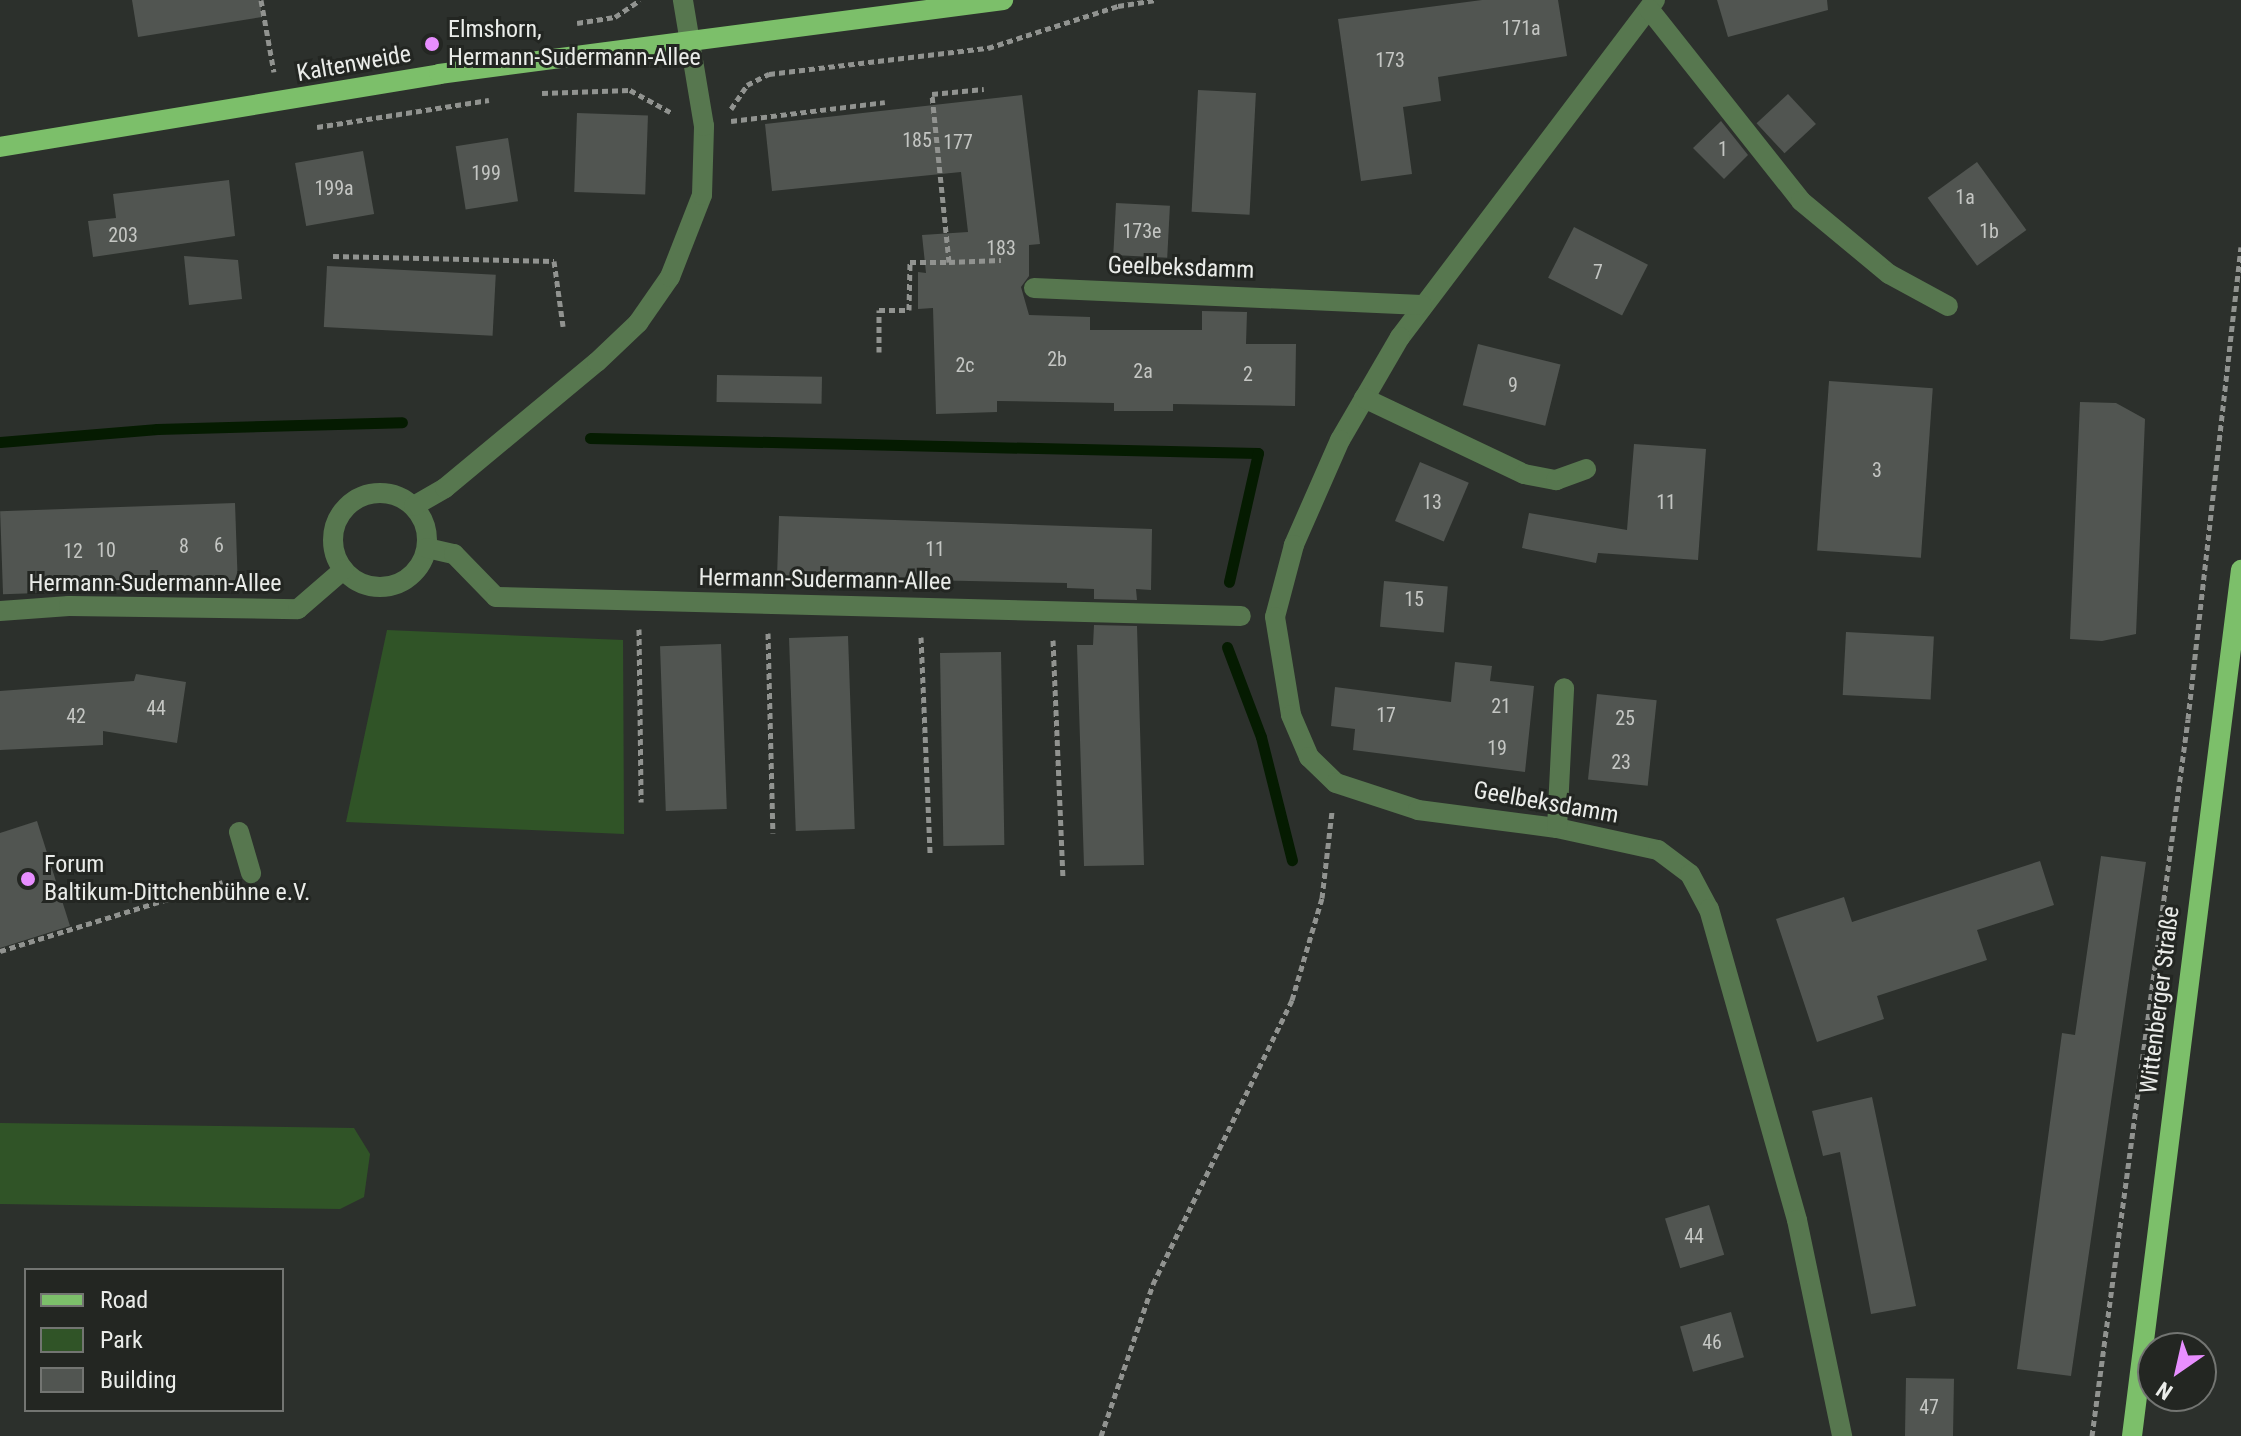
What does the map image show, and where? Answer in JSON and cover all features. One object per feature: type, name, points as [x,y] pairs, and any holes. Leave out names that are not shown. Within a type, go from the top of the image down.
[{"type":"main road","name":"Kaltenweide","points":[[0,147],[279,104],[439,74],[692,45],[1003,0]]},
{"type":"main road","name":"Wittenberger Straße","points":[[2132,1436],[2241,570]]},
{"type":"street","points":[[414,506],[445,488],[597,362],[638,323],[670,277],[702,195],[704,126],[683,0]]},
{"type":"street","points":[[1652,4],[1801,201],[1889,274],[1948,306]]},
{"type":"street","name":"Geelbeksdamm","points":[[1652,4],[1422,305],[1364,398],[1294,545],[1275,617],[1291,715],[1309,757],[1336,783],[1418,810],[1557,828],[1658,850],[1690,874],[1709,909],[1797,1220],[1842,1436]]},
{"type":"street","name":"Geelbeksdamm","points":[[1034,288],[1422,305]]},
{"type":"street","points":[[1364,398],[1524,474],[1556,480],[1586,469]]},
{"type":"street","points":[[374,492],[414,506],[425,526],[427,548],[412,575],[399,583],[369,586],[343,570],[332,543],[348,504],[374,492]]},
{"type":"street","name":"Hermann-Sudermann-Allee","points":[[427,548],[454,554],[496,597],[638,604],[768,604],[1241,616]]},
{"type":"street","name":"Hermann-Sudermann-Allee","points":[[0,611],[84,606],[298,609],[343,570]]},
{"type":"street","points":[[1557,828],[1564,688]]},
{"type":"street","points":[[239,832],[251,873]]},
{"type":"path","points":[[261,0],[279,104]]},
{"type":"path","points":[[615,17],[640,0]]},
{"type":"path","points":[[769,74],[988,48],[1118,6],[1156,0]]},
{"type":"path","points":[[949,262],[932,94],[984,89]]},
{"type":"path","points":[[533,93],[630,90]]},
{"type":"path","points":[[309,129],[504,98]]},
{"type":"path","points":[[730,121],[885,102]]},
{"type":"path","points":[[2092,1436],[2188,719],[2241,247]]},
{"type":"path","points":[[333,256],[554,261],[563,326]]},
{"type":"path","points":[[879,352],[879,310],[909,310],[910,262],[1001,260]]},
{"type":"path","points":[[638,604],[641,802]]},
{"type":"path","points":[[768,604],[773,833]]},
{"type":"path","points":[[920,608],[930,855]]},
{"type":"path","points":[[1052,611],[1063,879]]},
{"type":"path","points":[[1101,1436],[1153,1284],[1292,1000],[1322,898],[1336,783]]},
{"type":"path","points":[[0,951],[251,873]]},
{"type":"green space","points":[[387,630],[623,640],[624,834],[346,822]]},
{"type":"green space","points":[[0,1123],[354,1128],[370,1154],[364,1197],[340,1209],[0,1204]]},
{"type":"building","points":[[132,0],[260,0],[262,17],[138,37]]},
{"type":"building","points":[[1482,0],[1558,0],[1567,56],[1438,77],[1441,101],[1403,107],[1412,174],[1361,181],[1338,19]]},
{"type":"building","points":[[1717,0],[1827,0],[1828,10],[1728,37]]},
{"type":"building","points":[[1198,90],[1256,93],[1250,215],[1192,212]]},
{"type":"building","points":[[1788,94],[1816,124],[1785,153],[1757,123]]},
{"type":"building","points":[[1022,95],[1040,244],[1029,245],[1029,276],[1021,287],[1029,315],[1090,317],[1090,330],[1202,330],[1202,311],[1247,312],[1246,344],[1296,344],[1295,406],[1173,404],[1173,411],[1114,411],[1114,403],[997,401],[997,412],[936,414],[933,308],[918,309],[918,272],[926,273],[922,235],[968,232],[961,172],[772,191],[765,124]]},
{"type":"building","points":[[577,113],[648,115],[645,194],[574,192]]},
{"type":"building","points":[[1721,121],[1748,155],[1724,179],[1693,148]]},
{"type":"building","points":[[508,138],[518,201],[466,210],[456,146]]},
{"type":"building","points":[[363,151],[374,214],[306,226],[295,163]]},
{"type":"building","points":[[1977,162],[2026,230],[1977,266],[1928,198]]},
{"type":"building","points":[[229,180],[235,236],[93,257],[88,221],[116,218],[113,194]]},
{"type":"building","points":[[1116,203],[1170,206],[1167,258],[1113,255]]},
{"type":"building","points":[[1574,227],[1648,265],[1622,315],[1548,278]]},
{"type":"building","points":[[184,256],[238,260],[242,299],[189,305]]},
{"type":"building","points":[[327,266],[496,275],[493,336],[324,327]]},
{"type":"building","points":[[1478,344],[1560,365],[1545,426],[1463,405]]},
{"type":"building","points":[[717,375],[822,377],[822,404],[717,402]]},
{"type":"building","points":[[1829,381],[1933,388],[1921,558],[1817,551]]},
{"type":"building","points":[[2080,402],[2116,403],[2145,419],[2136,634],[2102,641],[2070,639]]},
{"type":"building","points":[[1634,444],[1706,449],[1698,560],[1598,553],[1596,563],[1522,548],[1529,513],[1627,530]]},
{"type":"building","points":[[1420,462],[1469,483],[1444,542],[1395,521]]},
{"type":"building","points":[[235,503],[238,586],[3,594],[0,511]]},
{"type":"building","points":[[779,516],[1152,529],[1151,590],[1136,589],[1137,600],[1094,599],[1094,589],[1067,588],[1067,583],[777,577]]},
{"type":"building","points":[[1384,581],[1448,587],[1444,632],[1380,627]]},
{"type":"building","points":[[1094,625],[1137,626],[1144,865],[1084,866],[1077,645],[1093,645]]},
{"type":"building","points":[[1846,632],[1934,637],[1931,700],[1843,695]]},
{"type":"building","points":[[848,636],[855,829],[796,831],[789,638]]},
{"type":"building","points":[[721,644],[727,809],[666,811],[660,646]]},
{"type":"building","points":[[1001,652],[1004,845],[943,846],[940,653]]},
{"type":"building","points":[[1455,662],[1492,666],[1490,681],[1534,686],[1525,772],[1353,750],[1355,729],[1331,726],[1335,687],[1451,702]]},
{"type":"building","points":[[136,674],[186,682],[177,743],[103,731],[103,745],[0,750],[0,691],[134,681]]},
{"type":"building","points":[[1597,694],[1657,700],[1648,786],[1588,780]]},
{"type":"building","name":"Forum Baltikum-Dittchenbühne e.V.","points":[[37,821],[70,926],[0,948],[0,833]]},
{"type":"building","points":[[2101,856],[2146,862],[2071,1376],[2017,1369],[2062,1033],[2075,1035]]},
{"type":"building","points":[[2040,861],[2054,905],[1977,930],[1987,960],[1877,996],[1884,1019],[1817,1042],[1776,919],[1844,897],[1852,922]]},
{"type":"building","points":[[1872,1097],[1916,1306],[1871,1314],[1840,1152],[1823,1156],[1812,1111]]},
{"type":"building","points":[[1709,1205],[1724,1255],[1680,1268],[1665,1218]]},
{"type":"building","points":[[1731,1312],[1744,1357],[1693,1372],[1680,1327]]},
{"type":"building","points":[[1906,1378],[1954,1379],[1953,1436],[1905,1436]]},
{"type":"waterway","points":[[0,442],[157,429],[402,422]]},
{"type":"waterway","points":[[590,438],[1258,453],[1229,582]]},
{"type":"waterway","points":[[1227,647],[1261,737],[1292,860]]},
{"type":"place","name":"Elmshorn, Hermann-Sudermann-Allee","points":[[432,44]]},
{"type":"place","name":"Forum Baltikum-Dittchenbühne e.V.","points":[[28,879]]}]
